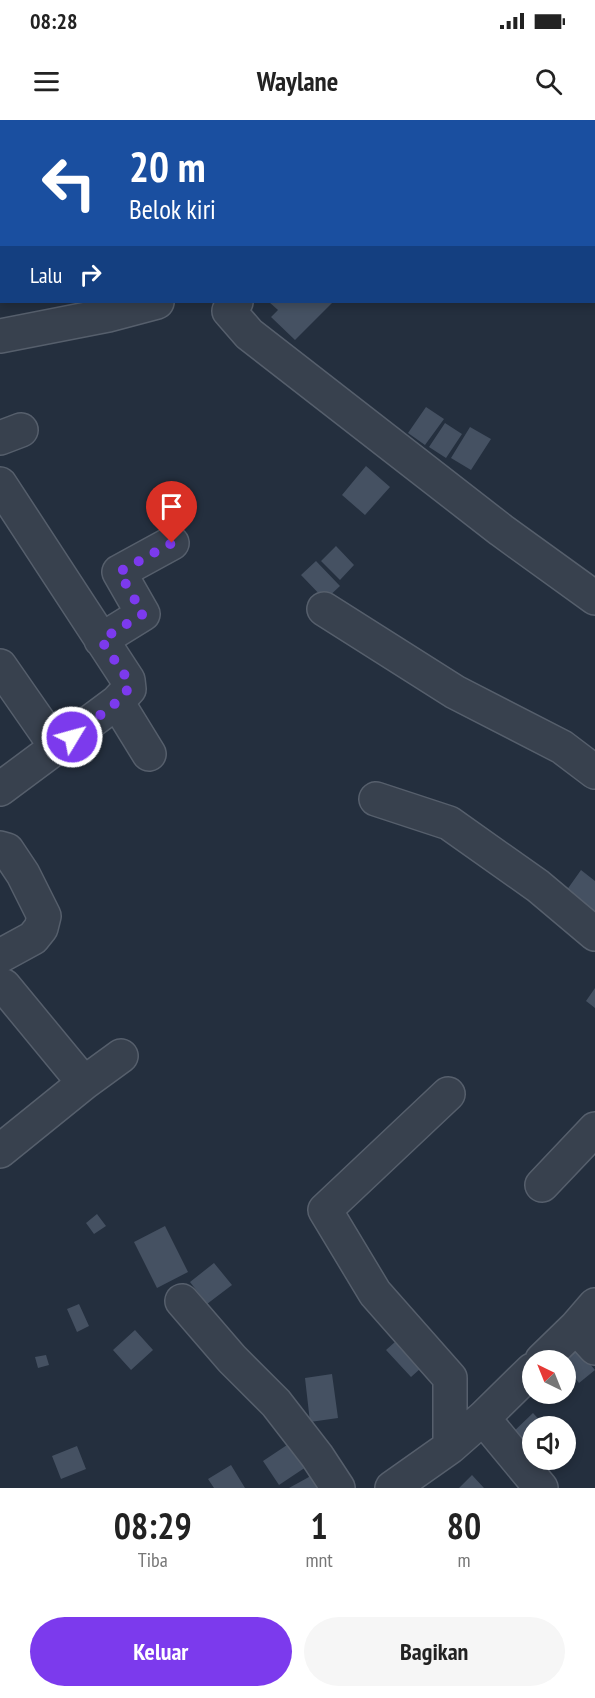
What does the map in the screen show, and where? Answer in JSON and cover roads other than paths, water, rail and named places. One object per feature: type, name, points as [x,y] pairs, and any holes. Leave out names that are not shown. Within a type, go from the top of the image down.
[{"type":"street","points":[[0,336],[108,315],[153,303]]},
{"type":"street","points":[[227,305],[249,334],[501,530],[595,598]]},
{"type":"street","points":[[0,484],[128,680],[129,688],[117,702],[0,789]]},
{"type":"street","points":[[101,640],[143,614],[119,572],[172,543]]},
{"type":"street","points":[[324,609],[454,692],[562,747],[595,772]]},
{"type":"street","points":[[0,666],[57,748]]},
{"type":"street","points":[[117,702],[149,754]]},
{"type":"street","points":[[376,799],[449,822],[538,886],[595,934]]},
{"type":"street","points":[[0,848],[7,850],[23,874],[44,916],[41,928],[2,971],[84,1083]]},
{"type":"street","points":[[0,1151],[84,1083],[122,1056]]},
{"type":"street","points":[[448,1094],[325,1210],[375,1293],[450,1378],[450,1447]]},
{"type":"street","points":[[542,1185],[595,1129]]},
{"type":"street","points":[[182,1301],[232,1359],[276,1403],[317,1456],[338,1488]]},
{"type":"street","points":[[556,1350],[589,1327]]},
{"type":"street","points":[[392,1488],[450,1447],[522,1380]]},
{"type":"street","points":[[483,1418],[541,1488]]}]
